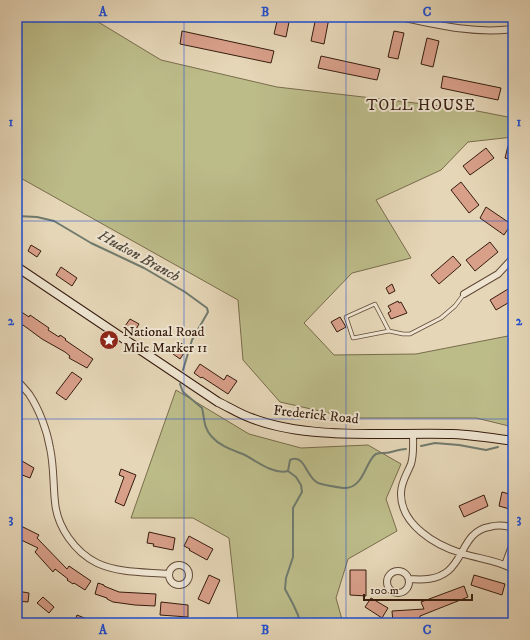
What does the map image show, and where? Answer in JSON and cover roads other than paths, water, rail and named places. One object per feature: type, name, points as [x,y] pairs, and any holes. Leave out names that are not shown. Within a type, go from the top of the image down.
[{"type":"main road","name":"Frederick Road","points":[[17,267],[218,402],[250,418],[285,427],[314,431],[350,434],[461,435],[513,441]]},
{"type":"street","points":[[400,17],[473,30],[491,31],[513,29]]},
{"type":"street","points":[[464,294],[498,274],[513,258]]},
{"type":"street","points":[[17,380],[29,395],[46,431],[53,464],[55,504],[60,522],[66,535],[76,547],[97,563],[109,567],[128,570],[168,574]]},
{"type":"street","points":[[413,434],[413,458],[402,484],[401,502],[403,510],[411,522],[426,535],[446,547],[461,553],[505,564],[513,569]]},
{"type":"street","points":[[409,579],[421,580],[434,578],[441,575],[448,570],[474,534],[483,528],[500,526],[513,528]]},
{"type":"street","points":[[505,564],[513,543]]},
{"type":"lane","points":[[389,331],[375,304],[346,317],[353,338],[389,331],[410,334],[441,318],[455,306],[464,294]]},
{"type":"waterway","name":"Hudson Branch","points":[[17,216],[37,217],[54,221],[91,243],[144,268],[185,292],[207,308],[208,312],[192,340],[183,370]]},
{"type":"waterway","name":"Hudson Branch","points":[[180,384],[183,392],[202,408],[207,430],[219,443],[245,455],[265,467],[277,471],[288,471],[290,460],[299,460],[318,483],[343,488],[350,487],[356,484],[364,474],[376,454],[406,449]]},
{"type":"waterway","name":"Hudson Branch","points":[[421,446],[435,443],[459,445],[486,450],[498,447]]},
{"type":"waterway","points":[[288,471],[296,477],[301,485],[302,492],[293,508],[293,557],[286,578],[285,589],[298,615],[300,623]]},
{"type":"place","name":"National Road Mile Marker 11","points":[[109,340]]},
{"type":"district","name":"TOLL HOUSE","points":[[421,105]]}]
